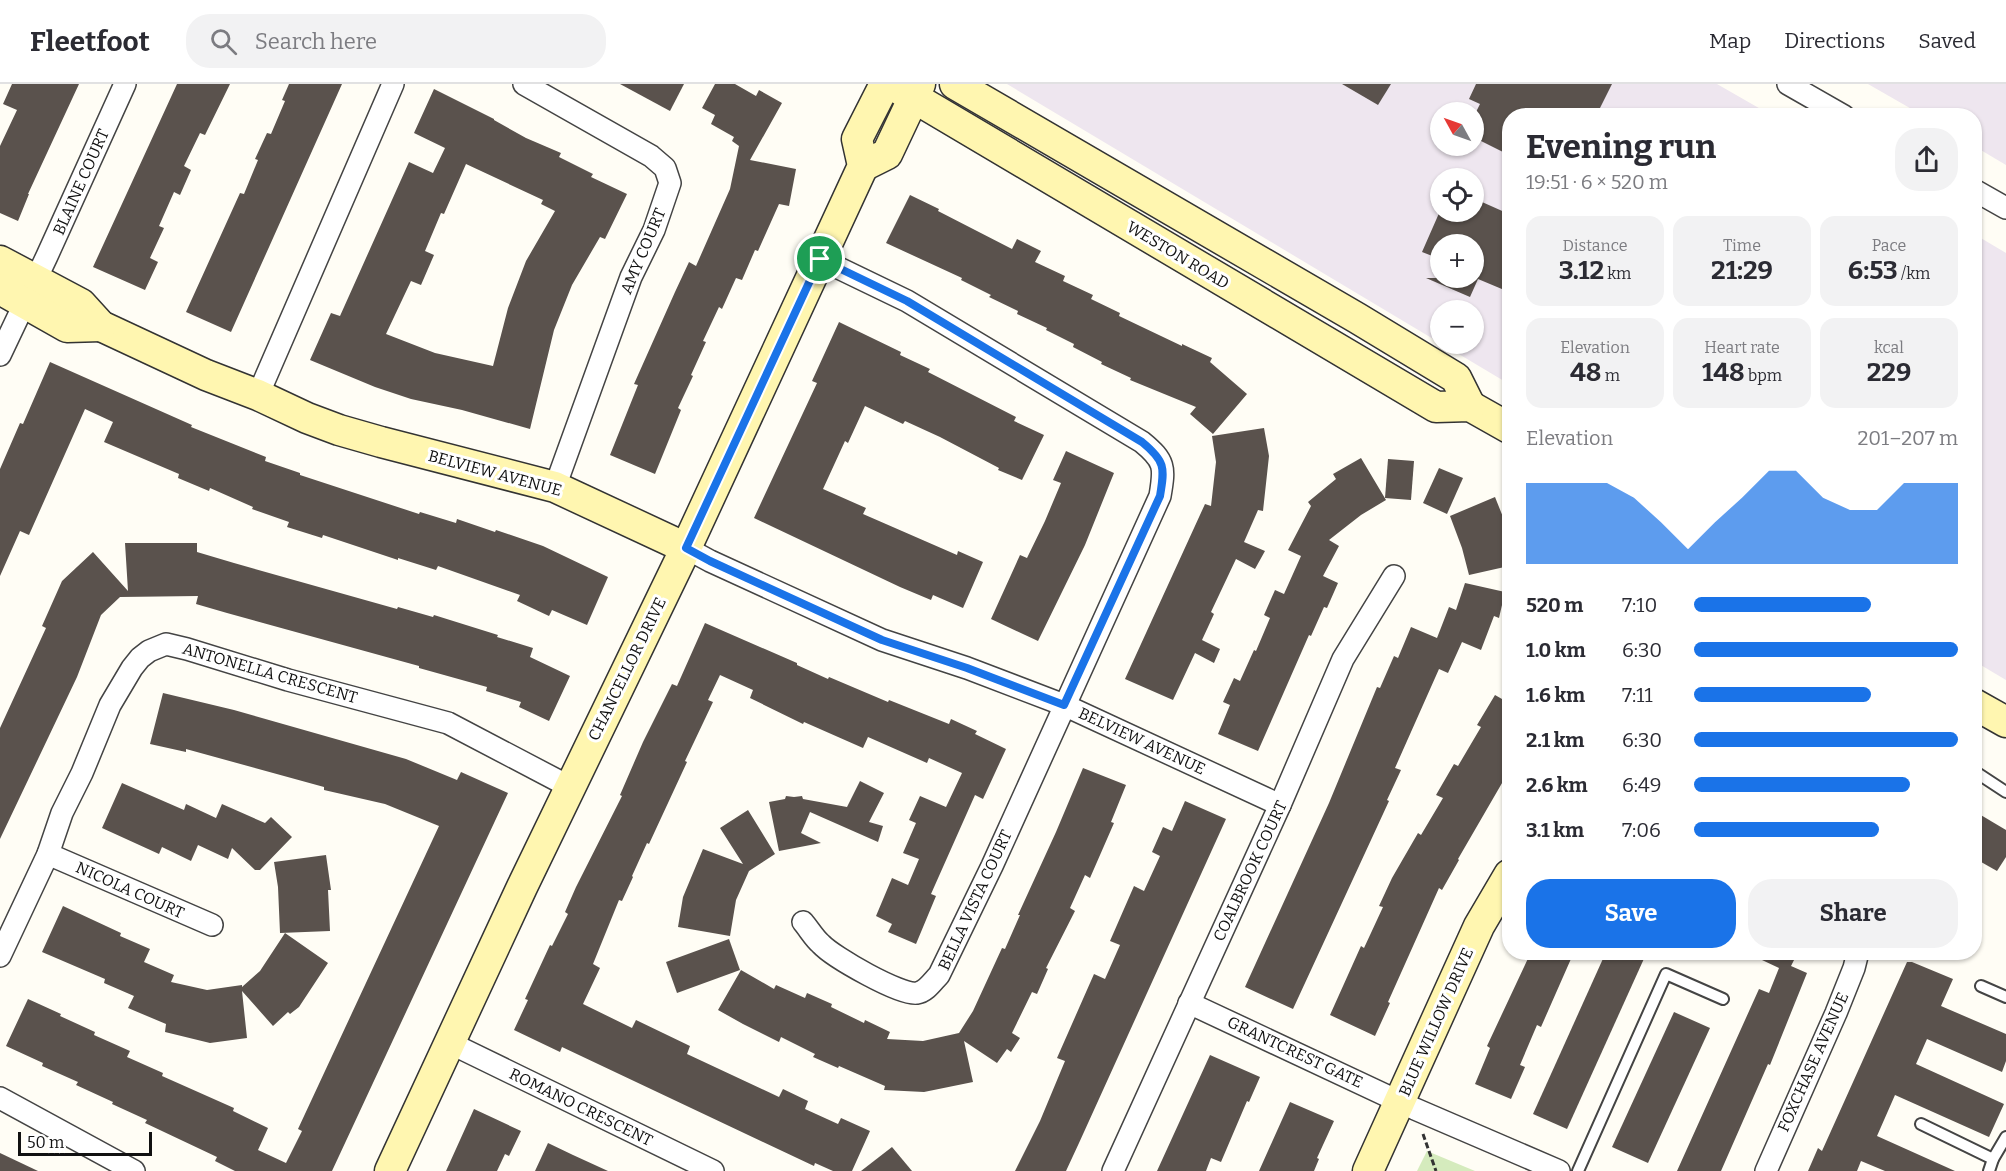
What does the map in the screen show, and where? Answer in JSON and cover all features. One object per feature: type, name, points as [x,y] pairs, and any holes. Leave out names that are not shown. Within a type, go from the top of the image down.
[{"type":"street","name":"BLAINE COURT","points":[[0,355],[20,290],[125,84]]},
{"type":"street","points":[[258,395],[393,84]]},
{"type":"street","name":"AMY COURT","points":[[525,84],[651,156],[665,168],[670,183],[654,230],[631,277],[555,487]]},
{"type":"street","points":[[885,84],[857,139],[863,166],[887,154],[908,89]]},
{"type":"street","points":[[955,84],[1358,318],[1456,378],[1470,406],[1502,424]]},
{"type":"street","points":[[1788,84],[1830,108]]},
{"type":"street","name":"WESTON ROAD","points":[[908,89],[1436,407],[1470,406]]},
{"type":"street","name":"CHANCELLOR DRIVE","points":[[390,1171],[570,787],[686,548],[863,166]]},
{"type":"street","points":[[1982,194],[2006,208]]},
{"type":"street","name":"BELLA VISTA COURT","points":[[803,922],[822,945],[857,969],[908,992],[918,993],[939,975],[997,855],[1160,496],[1164,474],[1163,463],[1155,452],[1142,442],[907,301],[820,259]]},
{"type":"street","name":"BELVIEW AVENUE","points":[[0,261],[20,290],[81,304],[101,326],[206,375],[339,430],[555,487],[882,640],[967,668],[1064,705],[1280,806]]},
{"type":"street","name":"COALBROOK COURT","points":[[1113,1171],[1280,806],[1343,659],[1394,576]]},
{"type":"street","name":"ANTONELLA CRESCENT","points":[[0,956],[48,854],[62,813],[82,773],[110,705],[140,658],[149,651],[166,644],[448,723],[570,787]]},
{"type":"street","points":[[1982,708],[2006,722]]},
{"type":"street","name":"NICOLA COURT","points":[[48,854],[212,926]]},
{"type":"street","name":"BLUE WILLOW DRIVE","points":[[1368,1171],[1408,1106],[1479,926],[1502,887]]},
{"type":"street","name":"FOXCHASE AVENUE","points":[[1766,1171],[1836,1013],[1856,960]]},
{"type":"street","name":"GRANTCREST GATE","points":[[1189,1003],[1408,1106],[1559,1171]]},
{"type":"street","name":"ROMANO CRESCENT","points":[[450,1043],[713,1171]]},
{"type":"street","points":[[0,1098],[123,1168]]},
{"type":"lane","points":[[1982,776],[2006,792]]},
{"type":"lane","points":[[1578,1171],[1666,974],[1723,999]]},
{"type":"lane","points":[[1981,986],[2006,996]]},
{"type":"lane","points":[[1921,1124],[1993,1159]]},
{"type":"lane","points":[[1989,1171],[2006,1137]]},
{"type":"path","points":[[1408,1106],[1436,1171]]},
{"type":"shaded area","points":[[1007,84],[1717,84],[1759,108],[1502,108],[1502,380],[1459,354],[1484,354],[1484,300],[1430,300],[1430,337]]},
{"type":"shaded area","points":[[1868,84],[2006,84],[2006,165],[1982,151],[1982,108],[1910,108]]},
{"type":"shaded area","points":[[1982,239],[2006,253],[2006,680],[1982,666]]},
{"type":"green space","points":[[1427,1151],[1475,1171],[1417,1171]]},
{"type":"building","points":[[12,84],[79,84],[28,194],[18,221],[0,213],[0,146],[17,110],[3,104]]},
{"type":"building","points":[[177,84],[230,84],[205,135],[200,133],[184,166],[191,170],[180,195],[174,192],[159,226],[164,228],[150,258],[158,262],[145,290],[93,267]]},
{"type":"building","points":[[289,84],[342,84],[231,332],[186,312],[240,193],[244,194],[258,160],[255,159],[267,133],[271,134],[285,101],[282,100]]},
{"type":"building","points":[[620,84],[684,84],[670,111]]},
{"type":"building","points":[[715,84],[735,84],[756,96],[759,90],[782,103],[750,160],[796,169],[789,206],[779,204],[742,280],[736,278],[722,309],[719,307],[703,341],[706,342],[678,408],[681,410],[655,474],[610,455],[638,385],[634,384],[675,292],[689,262],[696,266],[730,189],[739,146],[732,141],[734,137],[711,124],[715,115],[702,108]]},
{"type":"building","points":[[1342,84],[1391,84],[1378,105]]},
{"type":"building","points":[[1476,84],[1612,84],[1600,108],[1502,108],[1502,152],[1484,142],[1484,102],[1469,99]]},
{"type":"building","points":[[434,89],[526,138],[561,153],[559,157],[593,174],[591,177],[627,194],[605,239],[600,237],[572,285],[554,330],[530,429],[462,410],[411,399],[310,360],[331,313],[340,316],[409,162],[433,173],[445,148],[414,133]],"holes":[[[466,164],[543,200],[541,204],[555,211],[526,261],[508,308],[493,366],[435,353],[386,334],[411,281],[421,285],[434,255],[425,251]]]},
{"type":"building","points":[[910,195],[1012,249],[1017,239],[1041,251],[1035,262],[1065,276],[1063,281],[1093,295],[1091,299],[1120,313],[1119,316],[1212,358],[1210,362],[1247,394],[1213,434],[1190,414],[1196,407],[1130,380],[1131,378],[1073,347],[1074,344],[1046,330],[1047,328],[1017,314],[1018,311],[961,280],[962,278],[886,243]]},
{"type":"building","points":[[1484,203],[1502,211],[1502,289],[1484,282],[1484,234],[1430,234],[1430,255],[1422,252],[1435,222],[1484,222]]},
{"type":"building","points":[[1449,288],[1474,288],[1470,297]]},
{"type":"building","points":[[839,322],[901,352],[900,355],[930,369],[928,372],[1016,417],[1014,421],[1044,435],[1022,480],[998,470],[999,468],[940,437],[905,421],[903,424],[865,406],[848,443],[845,441],[823,489],[866,508],[863,514],[957,555],[958,551],[983,562],[963,608],[933,595],[931,600],[900,587],[754,518],[817,383],[812,381]]},
{"type":"building","points":[[50,362],[192,425],[191,427],[266,457],[265,461],[300,473],[300,475],[419,514],[420,512],[456,523],[457,519],[495,532],[496,530],[543,546],[608,577],[587,625],[552,610],[549,616],[517,601],[520,595],[438,566],[436,570],[323,535],[322,538],[287,527],[289,522],[252,509],[253,507],[210,488],[209,491],[178,478],[179,474],[104,442],[113,422],[85,409],[29,535],[20,531],[0,576],[0,469]]},
{"type":"building","points":[[1264,428],[1269,456],[1263,511],[1258,510],[1244,542],[1265,551],[1255,569],[1236,559],[1211,612],[1214,614],[1202,640],[1220,649],[1214,663],[1195,653],[1173,700],[1125,679],[1205,504],[1211,506],[1216,462],[1212,436]]},
{"type":"building","points":[[1066,451],[1114,473],[1085,545],[1038,641],[991,619],[1020,555],[1027,558],[1045,521],[1061,483],[1053,480]]},
{"type":"building","points":[[1361,458],[1386,500],[1361,515],[1329,540],[1339,546],[1323,576],[1338,583],[1327,608],[1324,607],[1311,636],[1309,635],[1258,751],[1218,734],[1230,705],[1223,702],[1234,678],[1240,681],[1254,650],[1256,651],[1270,618],[1264,615],[1275,590],[1284,594],[1301,556],[1288,550],[1311,506],[1308,502],[1336,479],[1333,474]]},
{"type":"building","points":[[1388,459],[1414,461],[1411,500],[1385,498]]},
{"type":"building","points":[[1439,468],[1463,478],[1447,514],[1423,503]]},
{"type":"building","points":[[1495,497],[1502,514],[1502,568],[1469,575],[1450,516]]},
{"type":"building","points":[[125,543],[197,543],[197,552],[397,609],[398,607],[433,617],[434,615],[498,635],[497,637],[533,648],[530,657],[570,676],[549,721],[519,707],[521,702],[486,691],[487,687],[196,604],[198,596],[120,597],[101,615],[77,677],[0,839],[0,728],[46,628],[42,626],[62,581],[93,552],[128,591]]},
{"type":"building","points":[[1465,583],[1502,591],[1499,618],[1494,616],[1481,650],[1462,642],[1448,673],[1439,669],[1395,768],[1401,770],[1387,800],[1389,801],[1293,1009],[1245,987],[1329,803],[1377,687],[1380,688],[1394,656],[1398,658],[1411,627],[1437,638],[1449,607],[1456,610]]},
{"type":"building","points":[[705,623],[828,679],[829,677],[949,724],[951,719],[977,731],[975,734],[1006,749],[983,799],[975,795],[931,894],[936,896],[916,944],[888,932],[892,924],[876,916],[892,878],[908,885],[919,859],[903,853],[916,823],[909,820],[920,796],[946,807],[962,773],[929,758],[927,763],[868,737],[863,748],[804,722],[803,724],[750,698],[753,690],[720,675],[708,700],[713,702],[685,761],[687,762],[649,844],[647,843],[622,901],[619,900],[593,964],[600,968],[583,1004],[632,1028],[636,1020],[690,1046],[687,1054],[779,1097],[783,1089],[808,1101],[805,1109],[838,1124],[841,1118],[870,1131],[852,1171],[833,1171],[815,1163],[814,1166],[562,1047],[560,1052],[514,1030],[528,1000],[525,999],[550,945],[552,946],[568,914],[565,912],[576,887],[622,796],[620,795],[643,742],[672,684],[677,686]]},
{"type":"building","points":[[163,693],[234,710],[406,759],[457,780],[461,772],[508,793],[332,1171],[235,1171],[215,1161],[217,1157],[145,1123],[147,1120],[76,1085],[78,1082],[42,1066],[43,1063],[6,1046],[28,999],[95,1032],[94,1035],[130,1051],[127,1057],[163,1073],[162,1076],[234,1108],[233,1111],[268,1128],[258,1150],[286,1163],[302,1131],[298,1129],[439,826],[385,804],[324,790],[324,787],[186,749],[186,752],[150,744]]},
{"type":"building","points":[[1495,695],[1502,699],[1502,783],[1442,890],[1439,888],[1375,1036],[1330,1015],[1361,946],[1364,948],[1383,907],[1379,906],[1392,878],[1418,833],[1421,835],[1443,798],[1436,795],[1454,764],[1458,766],[1481,727],[1477,725]]},
{"type":"building","points":[[1083,768],[1126,785],[1111,822],[1114,823],[1090,878],[1085,875],[1070,908],[1075,911],[1046,968],[1048,969],[1037,994],[1032,992],[1012,1033],[1020,1038],[1011,1052],[1007,1049],[997,1063],[964,1041],[973,1082],[924,1092],[884,1090],[885,1086],[813,1057],[815,1054],[781,1037],[779,1042],[718,1010],[741,970],[774,989],[776,985],[805,998],[807,993],[832,1004],[831,1007],[864,1023],[865,1020],[890,1032],[887,1039],[923,1041],[959,1033],[973,1011],[1002,948],[1005,949]]},
{"type":"building","points":[[860,781],[884,793],[869,822],[883,826],[878,842],[810,812],[801,833],[821,843],[779,851],[769,802],[785,799],[786,796],[802,796],[803,799],[847,807]]},
{"type":"building","points":[[122,783],[184,810],[186,804],[216,818],[222,804],[265,823],[271,817],[292,837],[260,870],[255,870],[232,848],[228,859],[198,845],[191,861],[162,847],[159,854],[102,828]]},
{"type":"building","points":[[1185,801],[1226,819],[1079,1143],[1066,1171],[1015,1171],[1040,1121],[1065,1061],[1057,1058],[1094,974],[1105,979],[1120,945],[1110,941],[1134,886],[1144,891],[1160,856],[1152,852],[1163,827],[1172,831]]},
{"type":"building","points":[[748,810],[775,854],[749,871],[736,900],[730,936],[678,927],[683,897],[703,849],[743,864],[720,828]]},
{"type":"building","points":[[1982,816],[2006,830],[2006,857],[1997,871],[1982,863]]},
{"type":"building","points":[[326,855],[331,890],[328,890],[330,931],[280,933],[278,887],[274,862]]},
{"type":"building","points":[[63,906],[150,949],[144,962],[174,975],[171,982],[207,990],[242,985],[242,987],[260,971],[285,933],[328,963],[299,1007],[290,1014],[288,1012],[273,1026],[242,991],[247,1038],[210,1043],[165,1032],[166,1024],[128,1008],[134,996],[104,983],[105,979],[42,952]]},
{"type":"building","points":[[729,939],[740,970],[677,993],[666,962]]},
{"type":"building","points":[[1527,960],[1570,960],[1541,1027],[1537,1025],[1520,1065],[1525,1067],[1511,1099],[1475,1084],[1490,1048],[1487,1046]]},
{"type":"building","points":[[1602,960],[1643,960],[1567,1129],[1533,1114]]},
{"type":"building","points":[[1762,960],[1794,960],[1791,966],[1807,973],[1770,1065],[1768,1064],[1721,1171],[1677,1171],[1759,989],[1769,993],[1779,968]]},
{"type":"building","points":[[1907,962],[1953,979],[1941,1006],[2006,1034],[2006,1061],[2002,1072],[1927,1039],[1916,1064],[2004,1104],[1989,1137],[1895,1095],[1877,1136],[1955,1171],[1885,1171],[1861,1161],[1857,1171],[1808,1171],[1818,1148],[1822,1151]]},
{"type":"building","points":[[1674,1012],[1710,1028],[1648,1163],[1612,1147]]},
{"type":"building","points":[[1210,1055],[1260,1077],[1249,1102],[1247,1101],[1221,1162],[1211,1158],[1206,1171],[1157,1171]]},
{"type":"building","points":[[1290,1102],[1334,1121],[1317,1158],[1319,1159],[1314,1171],[1259,1171]]},
{"type":"building","points":[[474,1109],[521,1131],[509,1156],[505,1154],[497,1171],[446,1171]]},
{"type":"building","points":[[548,1143],[573,1155],[608,1171],[535,1171]]},
{"type":"building","points":[[892,1147],[912,1171],[861,1171]]},
{"type":"building","points":[[0,1153],[38,1171],[0,1171]]},
{"type":"route","points":[[820,259],[907,301],[1142,442],[1155,452],[1163,463],[1164,474],[1160,496],[1064,705],[967,668],[882,640],[686,548],[820,259]]}]
